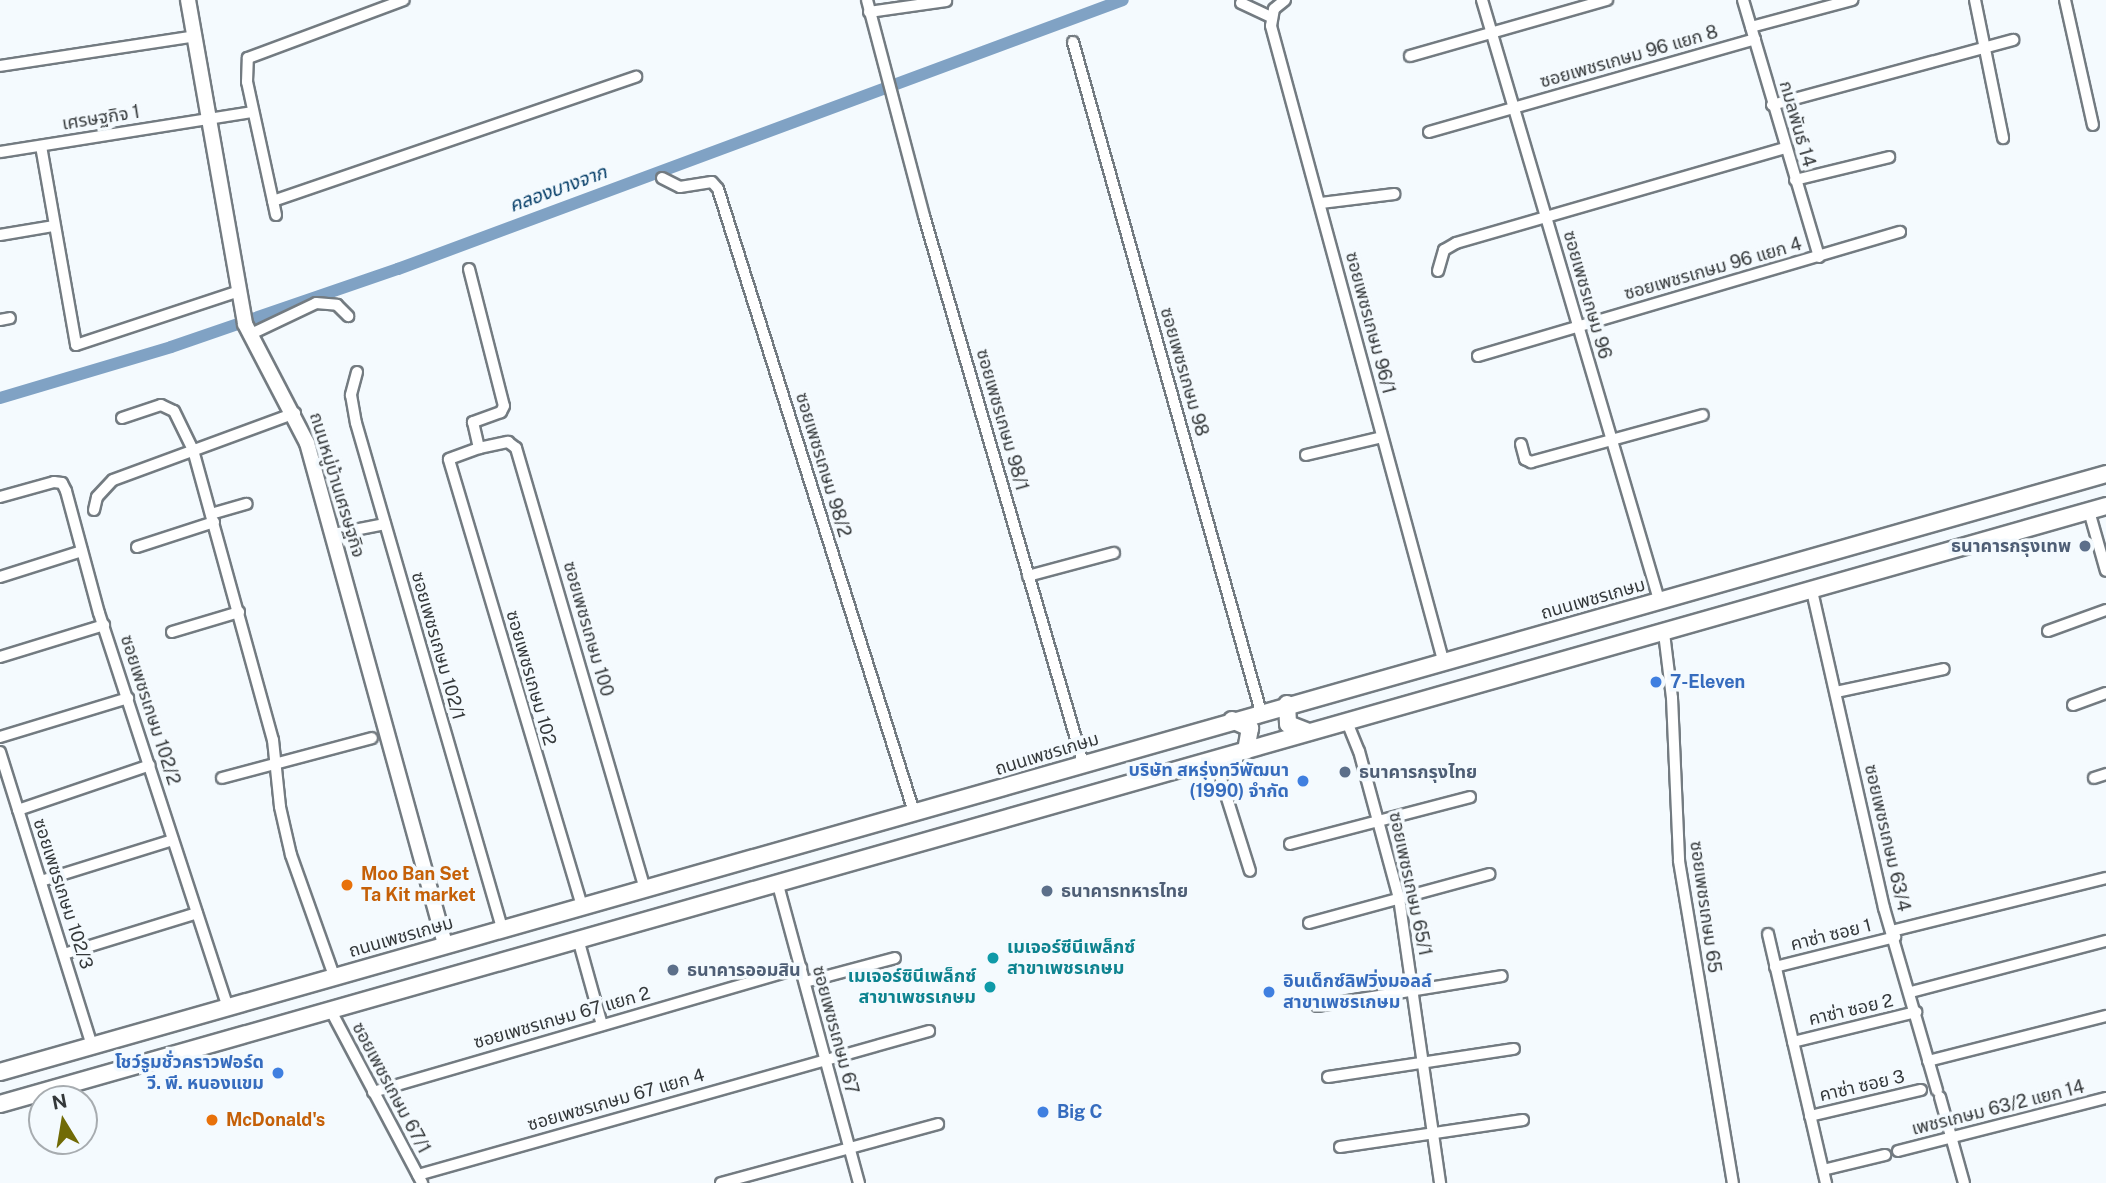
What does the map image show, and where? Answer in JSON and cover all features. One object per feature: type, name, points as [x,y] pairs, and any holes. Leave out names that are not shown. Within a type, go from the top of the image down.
[{"type":"main road","name":"ถนนเพชรเกษม","points":[[0,1072],[1287,704],[2106,474]]},
{"type":"main road","points":[[0,1104],[2106,506]]},
{"type":"main road","points":[[1287,704],[1288,724],[1311,732]]},
{"type":"main road","points":[[1231,720],[1250,728],[1251,741],[1246,751]]},
{"type":"main road","points":[[445,944],[454,974]]},
{"type":"street","name":"ถนนหมู่บ้านเศรษฐกิจ","points":[[188,0],[247,330],[295,414],[334,534],[445,944]]},
{"type":"street","points":[[276,215],[245,71],[248,58],[404,0]]},
{"type":"street","name":"ซอยเพชรเกษม 98/1","points":[[867,0],[896,112],[1083,763]]},
{"type":"street","points":[[1241,3],[1271,17],[1285,0]]},
{"type":"street","name":"ซอยเพชรเกษม 96","points":[[1482,0],[1659,600]]},
{"type":"street","points":[[1409,57],[1607,0]]},
{"type":"street","name":"กมลพันธ์ 14","points":[[1743,0],[1819,257]]},
{"type":"street","points":[[1751,27],[1852,0]]},
{"type":"street","points":[[1975,0],[2003,138]]},
{"type":"street","points":[[2064,0],[2092,125]]},
{"type":"street","points":[[869,12],[946,1]]},
{"type":"street","name":"ซอยเพชรเกษม 96/1","points":[[1271,17],[1443,660]]},
{"type":"street","points":[[0,66],[195,36]]},
{"type":"street","name":"ซอยเพชรเกษม 96 แยก 8","points":[[1429,132],[1755,39]]},
{"type":"street","points":[[1772,105],[2013,40]]},
{"type":"street","name":"ซอยเพชรเกษม 98","points":[[1073,42],[1261,712]]},
{"type":"street","points":[[273,201],[636,77]]},
{"type":"street","name":"เศรษฐกิจ 1","points":[[0,152],[253,112]]},
{"type":"street","points":[[41,146],[76,345],[240,297]]},
{"type":"street","points":[[1438,271],[1442,253],[1451,245],[1785,148]]},
{"type":"street","points":[[1795,180],[1889,157]]},
{"type":"street","name":"ซอยเพชรเกษม 98/2","points":[[662,178],[680,187],[712,182],[718,189],[914,812]]},
{"type":"street","points":[[1321,203],[1394,194]]},
{"type":"street","points":[[0,235],[54,226]]},
{"type":"street","name":"ซอยเพชรเกษม 96 แยก 4","points":[[1478,356],[1900,232]]},
{"type":"street","points":[[469,269],[505,406],[501,412],[473,422],[479,448]]},
{"type":"street","points":[[247,330],[316,303],[337,305],[348,316]]},
{"type":"street","name":"ซอยเพชรเกษม 102/1","points":[[357,372],[351,402],[502,928]]},
{"type":"street","points":[[122,418],[161,405],[174,411],[193,450],[239,612],[276,765],[291,855],[334,976]]},
{"type":"street","points":[[94,510],[97,497],[113,480],[295,414]]},
{"type":"street","points":[[1521,444],[1525,459],[1531,462],[1703,415]]},
{"type":"street","points":[[1306,455],[1382,437]]},
{"type":"street","name":"ซอยเพชรเกษม 100","points":[[449,458],[508,442],[516,447],[645,889]]},
{"type":"street","name":"ซอยเพชรเกษม 102","points":[[449,458],[582,906]]},
{"type":"street","name":"ซอยเพชรเกษม 102/2","points":[[0,497],[62,483],[104,625],[228,1007]]},
{"type":"street","points":[[137,547],[247,504]]},
{"type":"street","points":[[2089,512],[2106,570]]},
{"type":"street","points":[[334,534],[385,524]]},
{"type":"street","points":[[0,577],[82,551]]},
{"type":"street","points":[[1028,576],[1114,553]]},
{"type":"street","name":"ซอยเพชรเกษม 63/4","points":[[1812,591],[1894,934],[1964,1183]]},
{"type":"street","points":[[2048,631],[2106,610]]},
{"type":"street","points":[[172,632],[239,612]]},
{"type":"street","points":[[0,657],[104,625]]},
{"type":"street","name":"ซอยเพชรเกษม 65","points":[[1664,632],[1672,698],[1679,861],[1733,1183]]},
{"type":"street","points":[[1836,692],[1944,669]]},
{"type":"street","points":[[2073,705],[2106,693]]},
{"type":"street","points":[[0,737],[128,698]]},
{"type":"street","name":"ซอยเพชรเกษม 65/1","points":[[1347,722],[1379,819],[1399,898],[1440,1183]]},
{"type":"street","points":[[222,778],[372,738]]},
{"type":"street","name":"ซอยเพชรเกษม 102/3","points":[[0,752],[92,1046]]},
{"type":"street","points":[[1215,760],[1250,872]]},
{"type":"street","points":[[18,810],[149,765]]},
{"type":"street","points":[[2094,778],[2106,774]]},
{"type":"street","points":[[1290,844],[1471,797]]},
{"type":"street","points":[[41,881],[173,840]]},
{"type":"street","points":[[1309,923],[1489,874]]},
{"type":"street","name":"คาซ่า ซอย 1","points":[[1775,967],[2106,878]]},
{"type":"street","name":"ซอยเพชรเกษม 67","points":[[778,885],[859,1183]]},
{"type":"street","points":[[64,954],[197,913]]},
{"type":"street","points":[[1768,934],[1826,1183]]},
{"type":"street","points":[[578,939],[603,1025]]},
{"type":"street","points":[[1911,992],[2106,941]]},
{"type":"street","points":[[805,982],[895,958]]},
{"type":"street","name":"ซอยเพชรเกษม 67 แยก 2","points":[[373,1092],[801,968]]},
{"type":"street","points":[[1317,1006],[1502,976]]},
{"type":"street","name":"ซอยเพชรเกษม 67/1","points":[[330,1009],[420,1179]]},
{"type":"street","name":"คาซ่า ซอย 2","points":[[1793,1042],[1916,1012]]},
{"type":"street","points":[[1928,1061],[2106,1016]]},
{"type":"street","name":"ซอยเพชรเกษม 67 แยก 4","points":[[420,1179],[824,1059],[929,1031]]},
{"type":"street","points":[[1328,1077],[1514,1049]]},
{"type":"street","name":"คาซ่า ซอย 3","points":[[1810,1116],[1921,1090]]},
{"type":"street","name":"เพชรเกษม 63/2 แยก 14","points":[[1898,1151],[2106,1098]]},
{"type":"street","points":[[1340,1147],[1433,1131],[1523,1120]]},
{"type":"street","points":[[721,1183],[938,1124]]},
{"type":"street","points":[[1823,1170],[1885,1155]]},
{"type":"waterway","name":"คลองบางจาก","points":[[0,398],[171,347],[398,269],[1123,0]]},
{"type":"place","name":"ธนาคารกรุงเทพ","points":[[2085,546]]},
{"type":"place","name":"7-Eleven","points":[[1656,682]]},
{"type":"place","name":"ธนาคารกรุงไทย","points":[[1345,772]]},
{"type":"place","name":"บริษัท สหรุ่งทวีพัฒนา (1990) จำกัด","points":[[1303,781]]},
{"type":"place","name":"Moo Ban Set Ta Kit market","points":[[347,885]]},
{"type":"place","name":"ธนาคารทหารไทย","points":[[1047,891]]},
{"type":"place","name":"เมเจอร์ซีนีเพล็กซ์ สาขาเพชรเกษม","points":[[993,958]]},
{"type":"place","name":"ธนาคารออมสิน","points":[[673,970]]},
{"type":"place","name":"เมเจอร์ซินีเพล็กซ์ สาขาเพชรเกษม","points":[[990,987]]},
{"type":"place","name":"อินเด็กซ์ลิฟวิ่งมอลล์ สาขาเพชรเกษม","points":[[1269,992]]},
{"type":"place","name":"โชว์รูมชั่วคราวฟอร์ด วี. พี. หนองแขม","points":[[278,1073]]},
{"type":"place","name":"Big C","points":[[1043,1112]]},
{"type":"place","name":"McDonald's","points":[[212,1120]]}]
